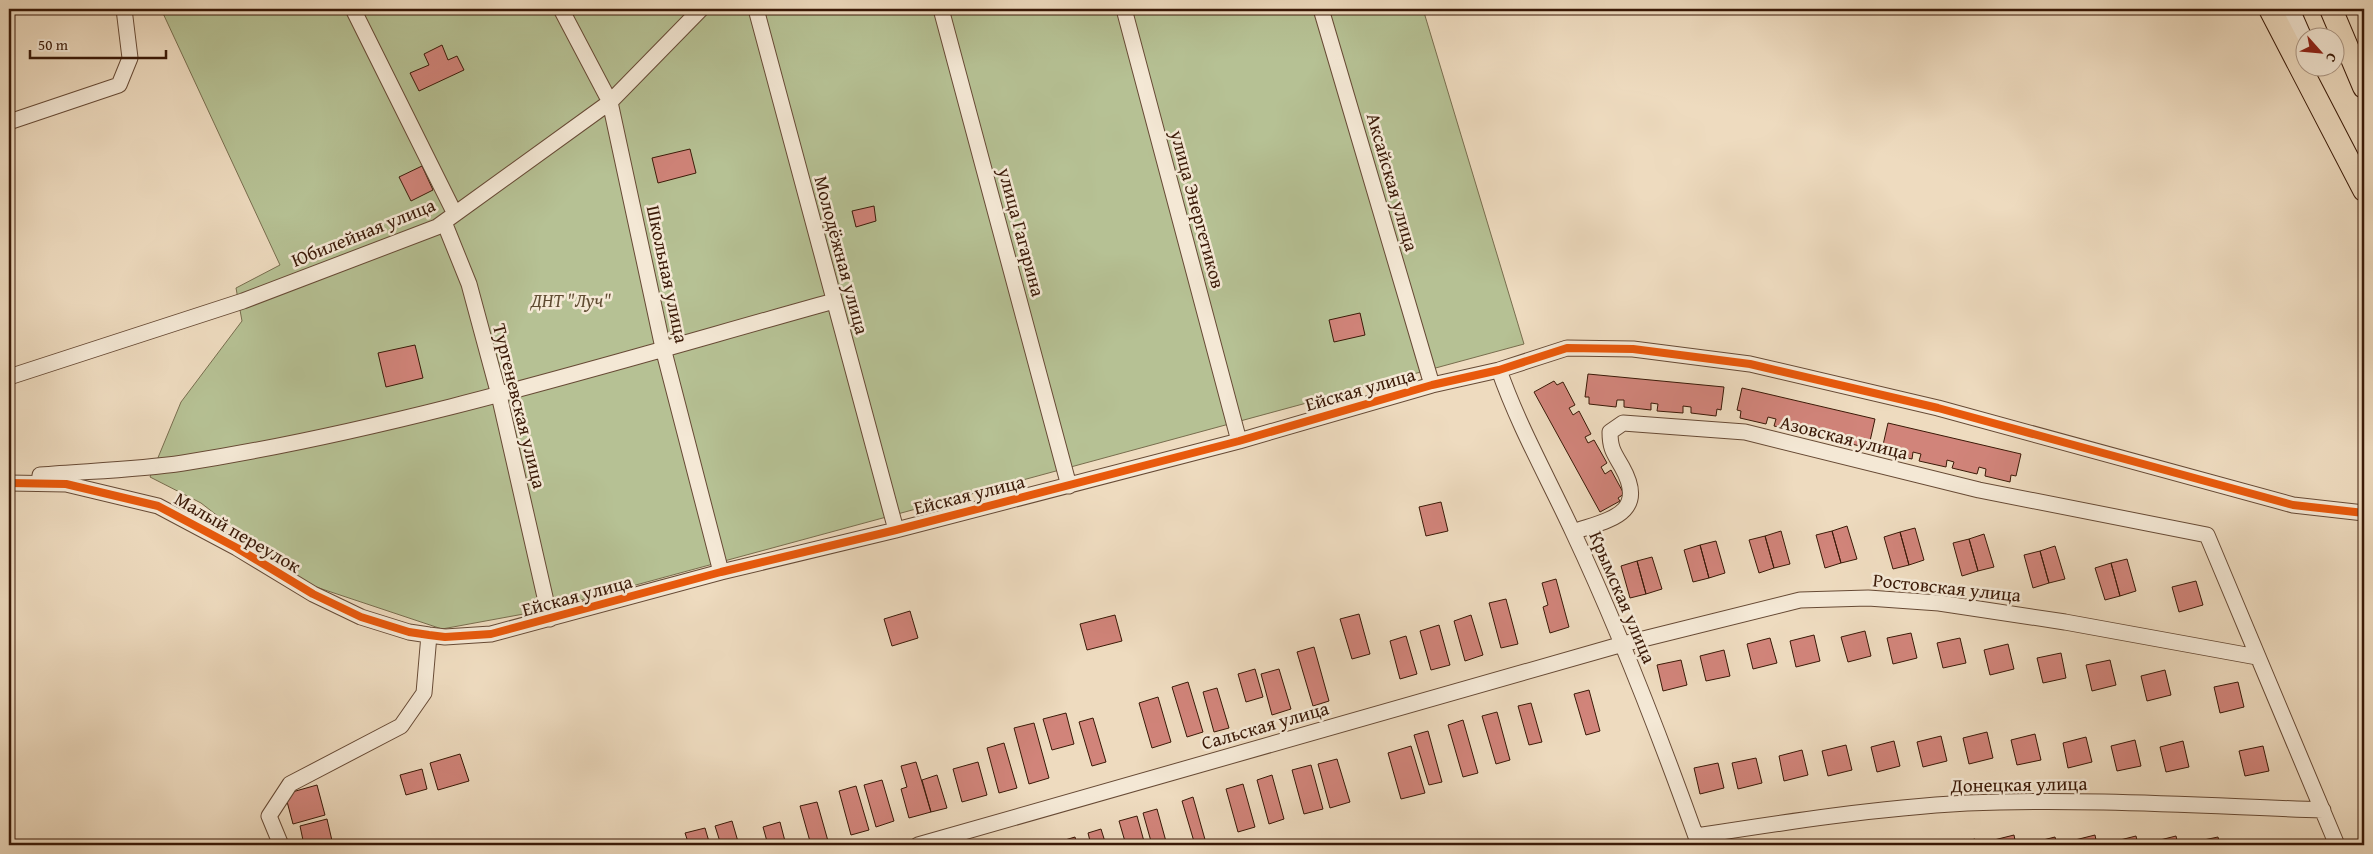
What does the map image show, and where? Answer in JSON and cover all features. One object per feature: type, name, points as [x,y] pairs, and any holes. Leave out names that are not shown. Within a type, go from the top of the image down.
[{"type":"main road","points":[[2270,9],[2364,190]]},
{"type":"main road","points":[[2289,9],[2297,28]]},
{"type":"main road","points":[[2331,9],[2364,87]]},
{"type":"main road","points":[[2317,78],[2364,190]]},
{"type":"street","points":[[9,122],[120,85],[130,58],[124,9]]},
{"type":"street","name":"Тургеневская улица","points":[[353,9],[450,218],[499,395],[550,619]]},
{"type":"street","name":"Школьная улица","points":[[561,9],[610,102],[663,348],[721,572]]},
{"type":"street","name":"Юбилейная улица","points":[[9,377],[243,301],[436,227],[610,102],[701,9]]},
{"type":"street","name":"Молодёжная улица","points":[[756,9],[896,530]]},
{"type":"street","name":"улица Гагарина","points":[[941,9],[1069,486]]},
{"type":"street","name":"улица Энергетиков","points":[[1124,9],[1240,441]]},
{"type":"street","name":"Аксайская улица","points":[[1321,9],[1432,385]]},
{"type":"street","points":[[9,478],[181,463],[339,434],[499,395],[834,301]]},
{"type":"street","name":"Ейская улица","points":[[445,637],[491,634],[721,572],[1069,486],[1240,441],[1432,385],[1499,370],[1567,348],[1633,349],[1750,364],[1938,408],[2294,506],[2364,513]]},
{"type":"street","name":"Крымская улица","points":[[1499,370],[1513,409],[1628,642],[1698,841]]},
{"type":"street","name":"Азовская улица","points":[[1574,532],[1619,516],[1626,510],[1630,491],[1624,470],[1610,446],[1610,432],[1623,423],[1745,432],[1979,490],[2207,535],[2257,657]]},
{"type":"street","name":"Малый переулок","points":[[9,483],[66,484],[158,506],[237,548],[313,594],[361,617],[408,632],[445,637]]},
{"type":"street","name":"Ростовская улица","points":[[1628,642],[1800,600],[1868,598],[1939,603],[2046,619],[2257,657]]},
{"type":"street","points":[[281,845],[269,816],[290,784],[401,726],[424,693],[429,635]]},
{"type":"street","name":"Сальская улица","points":[[918,845],[1628,642]]},
{"type":"street","points":[[2257,657],[2337,845]]},
{"type":"street","name":"Донецкая улица","points":[[1698,841],[1718,833],[1858,812],[1968,803],[2114,802],[2323,810]]},
{"type":"green space","name":"ДНТ \"Луч\"","points":[[161,9],[1423,9],[1524,344],[540,611],[442,629],[304,583],[201,503],[150,477],[181,402],[242,321],[236,288],[280,265]]},
{"type":"building","points":[[442,45],[448,60],[457,56],[464,70],[419,91],[410,73],[429,65],[424,54]]},
{"type":"building","points":[[690,149],[696,173],[658,183],[652,158]]},
{"type":"building","points":[[422,166],[433,190],[411,201],[399,177]]},
{"type":"building","points":[[874,206],[876,221],[856,227],[852,211]]},
{"type":"building","points":[[1360,313],[1365,335],[1334,342],[1329,320]]},
{"type":"building","points":[[415,345],[423,378],[386,387],[378,353]]},
{"type":"building","points":[[1588,374],[1724,387],[1721,410],[1717,409],[1716,416],[1691,413],[1691,407],[1683,406],[1683,413],[1657,411],[1658,404],[1651,403],[1651,410],[1624,407],[1624,400],[1617,400],[1616,407],[1589,404],[1589,397],[1585,397]]},
{"type":"building","points":[[1554,381],[1557,385],[1563,382],[1575,405],[1569,408],[1573,415],[1579,411],[1591,434],[1585,437],[1588,443],[1594,440],[1607,463],[1601,467],[1605,474],[1611,470],[1624,494],[1618,498],[1620,501],[1600,512],[1534,392]]},
{"type":"building","points":[[1742,388],[1875,419],[1870,441],[1866,440],[1864,447],[1839,441],[1841,434],[1833,433],[1832,439],[1807,434],[1809,427],[1802,425],[1800,432],[1774,426],[1776,419],[1768,417],[1766,424],[1740,418],[1741,411],[1737,410]]},
{"type":"building","points":[[1888,423],[2021,454],[2016,476],[2011,475],[2010,482],[1985,476],[1986,469],[1979,467],[1977,474],[1952,468],[1954,462],[1947,460],[1946,467],[1919,461],[1921,454],[1913,452],[1912,459],[1885,453],[1887,446],[1883,445]]},
{"type":"building","points":[[1441,502],[1448,531],[1426,536],[1419,507]]},
{"type":"building","points":[[1847,526],[1857,559],[1841,563],[1832,531]]},
{"type":"building","points":[[1915,528],[1924,560],[1909,565],[1900,532]]},
{"type":"building","points":[[1781,531],[1790,564],[1774,568],[1765,536]]},
{"type":"building","points":[[1832,531],[1841,563],[1825,568],[1816,535]]},
{"type":"building","points":[[1900,532],[1909,565],[1893,569],[1884,537]]},
{"type":"building","points":[[1984,534],[1994,567],[1978,571],[1969,539]]},
{"type":"building","points":[[1765,536],[1774,568],[1759,573],[1749,540]]},
{"type":"building","points":[[1969,539],[1978,571],[1962,576],[1953,543]]},
{"type":"building","points":[[1716,541],[1725,573],[1709,578],[1700,545]]},
{"type":"building","points":[[1700,545],[1709,578],[1693,582],[1684,550]]},
{"type":"building","points":[[2055,546],[2065,579],[2049,583],[2040,551]]},
{"type":"building","points":[[2040,551],[2049,583],[2033,588],[2024,555]]},
{"type":"building","points":[[1652,557],[1662,589],[1646,594],[1637,561]]},
{"type":"building","points":[[2127,559],[2136,591],[2120,596],[2111,563]]},
{"type":"building","points":[[1637,561],[1646,594],[1630,598],[1621,566]]},
{"type":"building","points":[[2111,563],[2120,596],[2105,600],[2095,568]]},
{"type":"building","points":[[1556,579],[1569,627],[1550,633],[1543,607],[1548,605],[1542,583]]},
{"type":"building","points":[[2196,581],[2203,605],[2179,612],[2172,587]]},
{"type":"building","points":[[1506,599],[1518,644],[1501,648],[1489,603]]},
{"type":"building","points":[[910,611],[918,638],[892,646],[884,619]]},
{"type":"building","points":[[1359,614],[1370,654],[1352,659],[1340,619]]},
{"type":"building","points":[[1115,615],[1122,641],[1087,650],[1080,624]]},
{"type":"building","points":[[1471,615],[1483,655],[1465,661],[1454,621]]},
{"type":"building","points":[[1439,625],[1450,665],[1431,670],[1420,631]]},
{"type":"building","points":[[1865,631],[1871,656],[1848,662],[1841,637]]},
{"type":"building","points":[[1911,633],[1917,658],[1893,664],[1887,638]]},
{"type":"building","points":[[1814,635],[1820,661],[1796,667],[1790,641]]},
{"type":"building","points":[[1406,636],[1417,674],[1400,679],[1390,641]]},
{"type":"building","points":[[1770,638],[1777,663],[1753,669],[1747,644]]},
{"type":"building","points":[[1960,638],[1966,663],[1943,668],[1937,643]]},
{"type":"building","points":[[2008,644],[2014,669],[1990,675],[1984,650]]},
{"type":"building","points":[[1314,647],[1329,701],[1313,706],[1297,652]]},
{"type":"building","points":[[1724,650],[1730,676],[1706,681],[1700,656]]},
{"type":"building","points":[[2061,653],[2066,678],[2043,683],[2037,658]]},
{"type":"building","points":[[1681,660],[1687,685],[1663,691],[1657,665]]},
{"type":"building","points":[[2110,660],[2116,685],[2092,691],[2086,665]]},
{"type":"building","points":[[1255,669],[1263,697],[1246,702],[1238,674]]},
{"type":"building","points":[[1279,669],[1291,709],[1272,715],[1261,674]]},
{"type":"building","points":[[2165,670],[2171,695],[2147,701],[2141,676]]},
{"type":"building","points":[[1188,682],[1203,732],[1187,737],[1172,687]]},
{"type":"building","points":[[2238,682],[2244,707],[2220,713],[2214,687]]},
{"type":"building","points":[[1217,688],[1229,728],[1214,732],[1203,692]]},
{"type":"building","points":[[1589,690],[1600,731],[1586,735],[1574,694]]},
{"type":"building","points":[[1158,697],[1171,742],[1152,748],[1139,703]]},
{"type":"building","points":[[1531,703],[1542,742],[1529,745],[1518,706]]},
{"type":"building","points":[[1497,712],[1510,760],[1496,764],[1482,716]]},
{"type":"building","points":[[1066,713],[1074,744],[1052,750],[1043,719]]},
{"type":"building","points":[[1093,718],[1106,762],[1092,766],[1079,722]]},
{"type":"building","points":[[1463,720],[1478,773],[1463,777],[1448,725]]},
{"type":"building","points":[[1034,723],[1049,778],[1029,784],[1014,728]]},
{"type":"building","points":[[1428,731],[1442,782],[1429,785],[1414,735]]},
{"type":"building","points":[[1987,732],[1993,758],[1969,764],[1963,738]]},
{"type":"building","points":[[2035,734],[2041,760],[2017,765],[2011,740]]},
{"type":"building","points":[[1941,736],[1947,761],[1923,767],[1917,742]]},
{"type":"building","points":[[2086,737],[2092,762],[2068,768],[2063,743]]},
{"type":"building","points":[[2135,740],[2141,766],[2117,771],[2111,746]]},
{"type":"building","points":[[1894,741],[1900,766],[1877,772],[1871,747]]},
{"type":"building","points":[[2183,741],[2189,767],[2166,772],[2160,747]]},
{"type":"building","points":[[1004,743],[1017,788],[999,793],[987,748]]},
{"type":"building","points":[[1846,745],[1852,770],[1828,776],[1822,751]]},
{"type":"building","points":[[1411,746],[1425,793],[1401,799],[1388,753]]},
{"type":"building","points":[[2263,746],[2269,771],[2245,776],[2239,751]]},
{"type":"building","points":[[1802,750],[1808,775],[1784,781],[1779,756]]},
{"type":"building","points":[[460,754],[469,781],[438,790],[430,763]]},
{"type":"building","points":[[1756,758],[1762,783],[1738,789],[1732,763]]},
{"type":"building","points":[[1337,759],[1350,802],[1330,808],[1318,764]]},
{"type":"building","points":[[916,762],[931,812],[909,818],[901,789],[907,787],[901,766]]},
{"type":"building","points":[[978,762],[987,795],[962,802],[953,769]]},
{"type":"building","points":[[1718,763],[1724,788],[1700,794],[1694,768]]},
{"type":"building","points":[[1311,765],[1323,809],[1304,814],[1292,770]]},
{"type":"building","points":[[422,769],[427,789],[406,795],[400,775]]},
{"type":"building","points":[[937,775],[947,808],[931,812],[922,780]]},
{"type":"building","points":[[1272,775],[1284,819],[1269,824],[1257,780]]},
{"type":"building","points":[[882,780],[894,821],[876,827],[864,785]]},
{"type":"building","points":[[1243,784],[1255,827],[1238,832],[1226,789]]},
{"type":"building","points":[[317,785],[325,815],[293,824],[285,794]]},
{"type":"building","points":[[856,786],[869,830],[851,835],[839,791]]},
{"type":"building","points":[[1193,797],[1206,843],[1200,845],[1195,845],[1182,801]]},
{"type":"building","points":[[817,802],[828,841],[811,845],[800,806]]},
{"type":"building","points":[[1157,809],[1167,845],[1152,845],[1143,813]]},
{"type":"building","points":[[1137,816],[1145,845],[1126,845],[1119,821]]},
{"type":"building","points":[[327,819],[333,845],[304,845],[300,826]]},
{"type":"building","points":[[732,821],[739,845],[721,845],[715,826]]},
{"type":"building","points":[[780,822],[786,845],[768,845],[763,827]]},
{"type":"building","points":[[705,828],[710,845],[689,845],[685,833]]},
{"type":"building","points":[[1101,829],[1106,845],[1091,845],[1088,833]]},
{"type":"building","points":[[2014,835],[2016,845],[1991,845],[1990,841]]},
{"type":"building","points":[[2095,835],[2097,845],[2072,845],[2071,841]]},
{"type":"building","points":[[2136,836],[2138,845],[2113,845],[2112,842]]},
{"type":"building","points":[[2176,836],[2178,845],[2153,845],[2152,842]]},
{"type":"building","points":[[1075,837],[1077,845],[1056,845],[1055,843]]},
{"type":"building","points":[[2055,837],[2057,845],[2032,845],[2031,843]]},
{"type":"building","points":[[2218,837],[2220,845],[2195,845],[2194,842]]},
{"type":"building","points":[[1975,839],[1976,845],[1951,845]]},
{"type":"building","points":[[1895,840],[1896,845],[1873,845]]},
{"type":"building","points":[[1933,840],[1934,845],[1913,845]]},
{"type":"building","points":[[2258,840],[2259,845],[2238,845]]},
{"type":"building","points":[[375,841],[376,845],[360,845]]},
{"type":"building","points":[[2304,841],[2305,845],[2286,845]]},
{"type":"cycle path","points":[[9,483],[66,484],[158,506],[237,548],[313,594],[361,617],[409,632],[429,635],[445,637],[491,634],[721,572],[896,530],[1239,441],[1432,385],[1499,370],[1567,348],[1633,349],[1750,364],[1938,408],[2293,505],[2364,513]]}]
